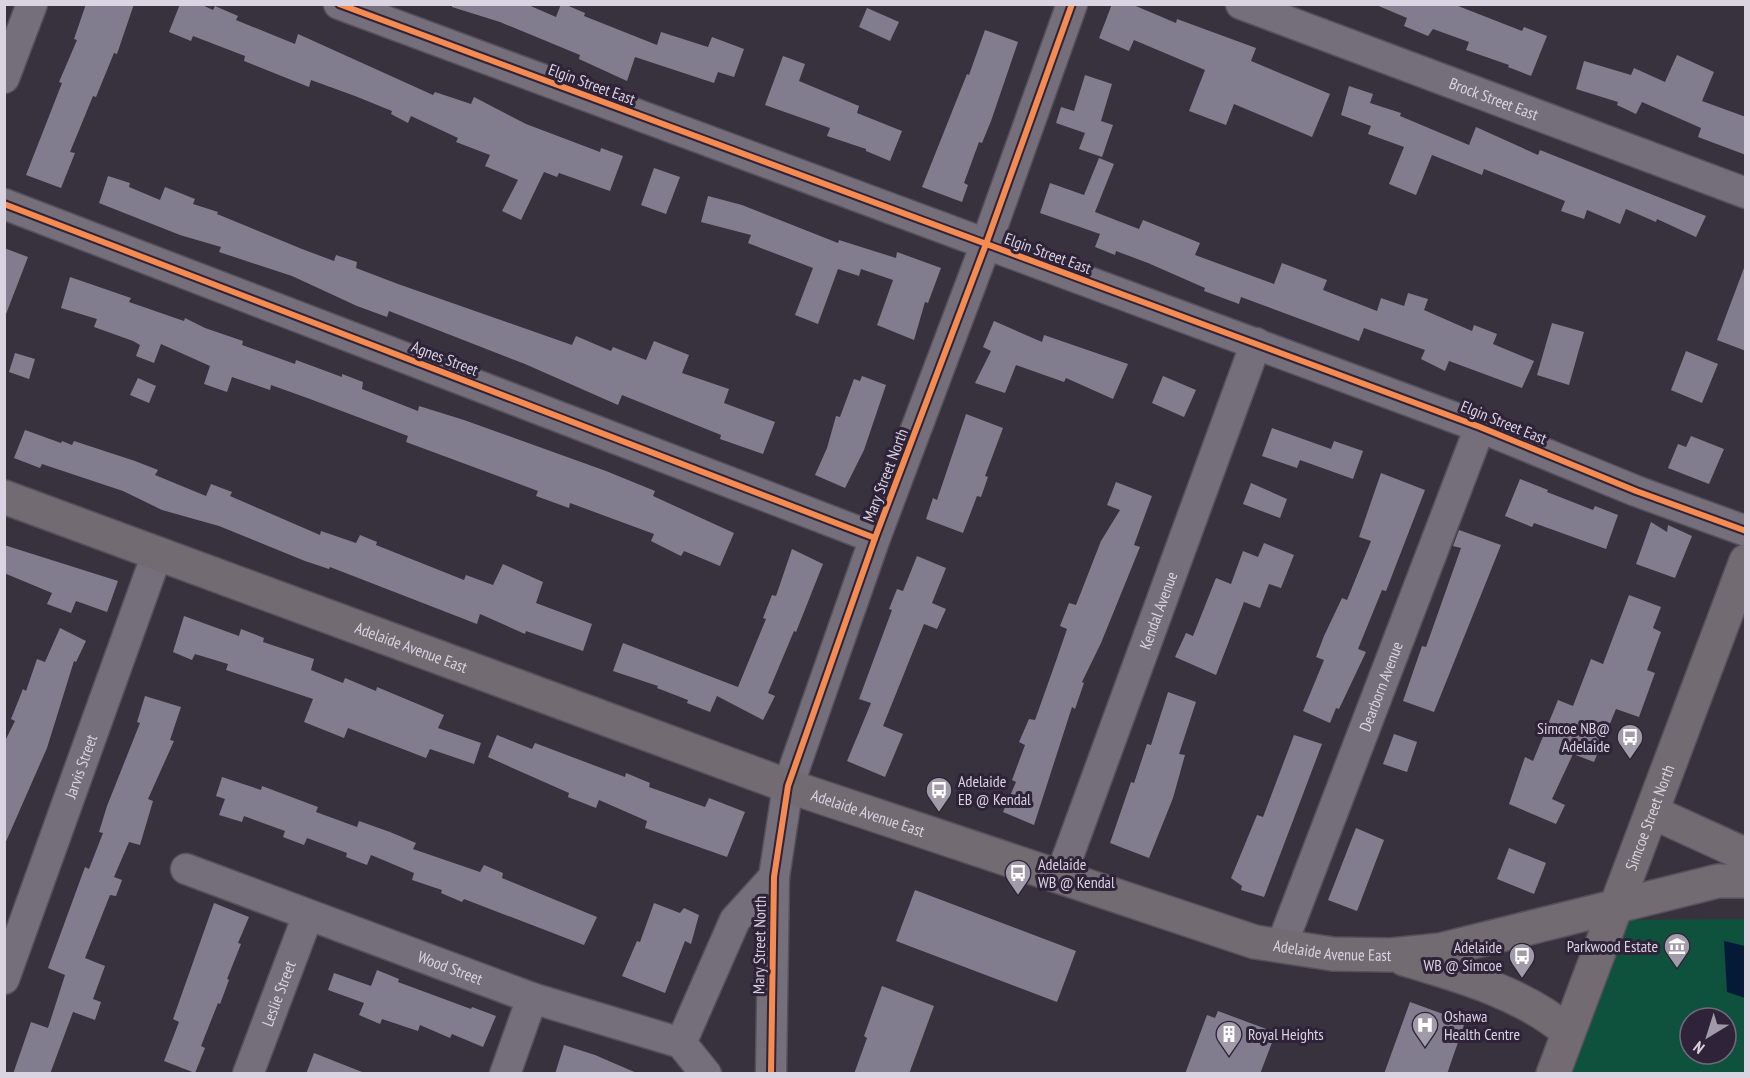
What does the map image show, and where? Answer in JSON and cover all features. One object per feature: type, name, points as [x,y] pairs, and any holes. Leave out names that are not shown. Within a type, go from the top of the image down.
[{"type":"main road","name":"Adelaide Avenue East","points":[[4,497],[788,786],[1255,942],[1333,954],[1391,955],[1440,950],[1718,881],[1746,881]]},
{"type":"main road","name":"Simcoe Street North","points":[[1553,1074],[1614,906],[1652,812],[1746,561]]},
{"type":"main road","points":[[1652,812],[1746,855]]},
{"type":"main road","points":[[1391,955],[1448,972],[1530,1005],[1544,1012],[1567,1031]]},
{"type":"street","points":[[4,78],[32,4]]},
{"type":"street","name":"Elgin Street East","points":[[339,4],[1480,426],[1636,491],[1746,531]]},
{"type":"street","name":"Mary Street North","points":[[771,1074],[774,877],[788,786],[875,538],[986,244],[1072,4]]},
{"type":"street","name":"Brock Street East","points":[[1241,4],[1746,193]]},
{"type":"street","name":"Agnes Street","points":[[4,204],[875,538]]},
{"type":"street","name":"Kendal Avenue","points":[[1060,878],[1256,343]]},
{"type":"street","name":"Dearborn Avenue","points":[[1281,947],[1480,426]]},
{"type":"street","name":"Jarvis Street","points":[[4,979],[156,554]]},
{"type":"street","name":"Wood Street","points":[[186,870],[532,998],[681,1043]]},
{"type":"street","name":"Mary Street North","points":[[681,1043],[735,920],[774,877]]},
{"type":"street","name":"Leslie Street","points":[[248,1074],[308,915]]},
{"type":"street","points":[[505,1074],[532,998]]},
{"type":"street","points":[[681,1043],[706,1074]]},
{"type":"green space","name":"Parkwood Estate","points":[[1745,919],[1745,1073],[1572,1074],[1626,920]]},
{"type":"water","points":[[1724,941],[1745,946],[1745,998],[1727,992]]},
{"type":"building","points":[[86,4],[134,4],[117,54],[114,53],[96,97],[93,96],[70,152],[75,153],[61,188],[26,175],[62,83],[59,82],[77,40],[74,39]]},
{"type":"building","points":[[180,4],[200,4],[213,10],[215,6],[238,16],[236,20],[295,44],[298,34],[433,95],[435,92],[471,104],[474,97],[526,124],[600,152],[601,148],[623,156],[610,191],[559,173],[557,177],[544,172],[521,220],[502,211],[518,180],[485,166],[490,155],[456,142],[458,138],[411,116],[408,123],[391,114],[392,111],[355,96],[311,80],[309,87],[244,61],[245,56],[193,36],[191,41],[169,32]]},
{"type":"building","points":[[452,4],[526,4],[556,17],[561,4],[564,4],[585,13],[584,16],[657,45],[661,32],[708,47],[712,37],[744,49],[734,77],[718,72],[714,83],[635,57],[627,81],[579,59],[580,55],[500,22],[452,7]]},
{"type":"building","points":[[1112,4],[1131,4],[1176,23],[1177,19],[1256,48],[1251,61],[1330,94],[1312,137],[1234,104],[1226,125],[1189,111],[1205,70],[1134,40],[1129,51],[1099,38]]},
{"type":"building","points":[[1374,4],[1453,4],[1522,31],[1524,27],[1547,36],[1531,76],[1508,67],[1509,65],[1466,50],[1469,42],[1433,29],[1428,36],[1404,26],[1407,18]]},
{"type":"building","points":[[867,8],[899,22],[890,41],[859,27]]},
{"type":"building","points":[[985,30],[1018,42],[991,121],[982,143],[979,142],[964,183],[968,185],[962,202],[922,187],[967,74],[969,75]]},
{"type":"building","points":[[1677,55],[1714,72],[1702,101],[1746,117],[1746,155],[1698,137],[1701,128],[1642,102],[1636,114],[1617,105],[1618,102],[1576,89],[1584,61],[1631,75],[1634,68],[1665,82]]},
{"type":"building","points":[[783,56],[805,64],[799,81],[859,106],[857,113],[902,131],[890,161],[866,149],[827,136],[830,128],[765,105]]},
{"type":"building","points":[[1085,75],[1112,84],[1101,121],[1113,125],[1102,157],[1079,149],[1085,133],[1056,123],[1061,107],[1074,111]]},
{"type":"building","points":[[1349,86],[1373,94],[1370,103],[1401,113],[1400,116],[1469,145],[1476,127],[1538,155],[1540,150],[1706,216],[1696,237],[1657,219],[1656,222],[1626,209],[1620,224],[1587,210],[1584,219],[1561,211],[1565,201],[1484,169],[1482,175],[1432,155],[1416,195],[1389,184],[1404,147],[1368,134],[1371,126],[1341,115]]},
{"type":"building","points":[[1099,158],[1114,164],[1095,212],[1139,229],[1143,220],[1200,243],[1195,255],[1274,284],[1282,263],[1327,280],[1323,290],[1377,311],[1381,298],[1404,306],[1408,293],[1428,299],[1424,310],[1472,331],[1474,325],[1497,334],[1493,344],[1534,361],[1522,388],[1449,361],[1445,371],[1421,359],[1425,350],[1364,328],[1359,341],[1241,297],[1239,304],[1204,291],[1205,288],[1148,263],[1116,251],[1115,255],[1095,247],[1100,234],[1040,213],[1050,183],[1084,195]]},
{"type":"building","points":[[654,168],[680,177],[666,214],[641,205]]},
{"type":"building","points":[[108,176],[130,183],[129,187],[160,200],[165,187],[195,199],[193,204],[218,212],[217,214],[302,249],[334,261],[336,255],[357,262],[356,268],[572,345],[576,336],[611,351],[613,347],[646,360],[654,341],[689,355],[682,373],[729,389],[724,403],[775,422],[763,454],[720,439],[721,435],[622,395],[618,405],[525,364],[389,311],[387,317],[357,306],[292,276],[219,252],[221,247],[180,235],[99,203]]},
{"type":"building","points":[[708,196],[742,205],[838,243],[839,240],[896,258],[897,252],[941,268],[928,303],[925,302],[914,340],[877,325],[893,280],[861,269],[859,276],[838,269],[818,324],[795,315],[813,268],[748,243],[751,235],[701,222]]},
{"type":"building","points":[[4,248],[28,257],[6,314],[4,314]]},
{"type":"building","points":[[1744,268],[1746,269],[1746,351],[1717,340]]},
{"type":"building","points":[[70,277],[131,298],[129,302],[184,321],[185,318],[205,328],[243,341],[242,345],[295,364],[296,360],[342,377],[342,374],[363,382],[362,389],[418,411],[419,406],[464,420],[606,471],[655,491],[653,496],[734,533],[720,566],[684,551],[681,556],[651,541],[654,534],[570,503],[569,508],[536,496],[538,491],[406,442],[408,436],[310,399],[271,385],[270,390],[232,377],[227,392],[204,384],[210,366],[161,344],[154,363],[136,356],[140,345],[94,327],[97,319],[61,308]]},
{"type":"building","points":[[994,321],[1042,342],[1044,335],[1128,364],[1113,399],[1066,378],[1064,382],[1016,365],[1005,393],[975,383],[991,351],[983,347]]},
{"type":"building","points":[[1552,323],[1584,332],[1569,385],[1537,375]]},
{"type":"building","points":[[1686,351],[1718,364],[1702,403],[1671,390]]},
{"type":"building","points":[[15,353],[35,359],[29,379],[9,372]]},
{"type":"building","points":[[862,376],[886,385],[864,450],[845,488],[815,475],[827,448],[836,416],[840,417],[854,379],[860,381]]},
{"type":"building","points":[[1163,376],[1196,390],[1184,417],[1152,403]]},
{"type":"building","points":[[138,378],[156,386],[149,403],[130,395]]},
{"type":"building","points":[[966,414],[1003,428],[985,476],[988,477],[981,497],[977,496],[963,533],[926,519],[933,498],[937,500]]},
{"type":"building","points":[[1272,428],[1331,449],[1334,441],[1363,451],[1353,479],[1300,460],[1297,468],[1262,456]]},
{"type":"building","points":[[25,430],[61,443],[62,441],[72,445],[74,441],[135,461],[158,470],[155,475],[206,496],[211,484],[232,492],[230,496],[320,535],[321,531],[356,543],[360,535],[377,542],[376,545],[464,580],[466,575],[493,585],[503,564],[543,582],[536,603],[592,624],[583,651],[526,631],[525,634],[480,614],[477,624],[330,567],[329,569],[305,561],[219,526],[162,510],[123,491],[42,464],[40,468],[14,458]]},
{"type":"building","points":[[1691,436],[1724,449],[1709,484],[1668,468],[1678,444],[1686,447]]},
{"type":"building","points":[[1381,473],[1425,490],[1386,591],[1382,590],[1358,649],[1366,652],[1330,723],[1303,711],[1324,660],[1316,657],[1324,636],[1342,598],[1347,600],[1371,541],[1359,537]]},
{"type":"building","points":[[1520,479],[1593,510],[1595,506],[1618,515],[1606,549],[1534,523],[1532,527],[1505,516]]},
{"type":"building","points":[[1116,482],[1152,496],[1134,545],[1140,547],[1101,643],[1082,682],[1084,683],[1075,709],[1072,707],[1034,825],[1003,812],[1016,782],[1012,780],[1025,745],[1019,742],[1029,719],[1035,720],[1067,629],[1060,626],[1069,603],[1076,605],[1101,541],[1120,510],[1107,505]]},
{"type":"building","points":[[1251,483],[1287,499],[1280,518],[1243,504]]},
{"type":"building","points":[[1651,522],[1667,532],[1668,525],[1692,536],[1675,578],[1636,564]]},
{"type":"building","points":[[1459,530],[1501,545],[1434,712],[1403,701],[1422,646],[1426,647],[1461,548],[1453,546]]},
{"type":"building","points":[[1264,543],[1294,555],[1281,588],[1269,584],[1260,608],[1244,602],[1216,675],[1175,657],[1186,633],[1193,636],[1216,578],[1231,584],[1243,551],[1258,557]]},
{"type":"building","points":[[4,545],[118,581],[107,612],[76,601],[71,613],[47,604],[52,593],[4,573]]},
{"type":"building","points":[[792,549],[823,564],[796,632],[794,631],[768,693],[775,696],[763,720],[717,696],[710,712],[687,703],[688,700],[657,688],[658,686],[613,671],[623,643],[738,687],[766,619],[763,618],[772,595],[776,596]]},
{"type":"building","points":[[917,556],[946,568],[932,603],[946,609],[937,629],[924,624],[883,726],[903,734],[885,777],[847,761],[871,703],[859,699],[892,610],[889,609],[897,589],[903,591]]},
{"type":"building","points":[[1629,595],[1661,607],[1653,628],[1661,632],[1647,670],[1655,673],[1639,717],[1616,709],[1594,762],[1573,754],[1552,799],[1565,805],[1556,824],[1509,804],[1525,757],[1533,761],[1558,700],[1573,706],[1591,659],[1603,664]]},
{"type":"building","points":[[184,616],[239,636],[241,629],[264,638],[263,642],[314,659],[311,670],[343,683],[345,678],[376,691],[377,687],[444,715],[438,728],[481,743],[474,764],[430,749],[426,758],[348,728],[344,738],[304,722],[313,699],[226,670],[228,664],[195,654],[192,660],[173,652]]},
{"type":"building","points":[[60,628],[86,641],[76,662],[74,661],[47,748],[4,846],[4,743],[15,721],[11,719],[23,689],[26,691],[37,659],[45,662]]},
{"type":"building","points":[[1168,692],[1196,702],[1179,754],[1185,755],[1173,798],[1149,858],[1110,843],[1131,782],[1134,783],[1147,744],[1151,745]]},
{"type":"building","points":[[145,696],[181,707],[170,740],[174,741],[148,799],[153,801],[140,845],[129,842],[114,877],[122,880],[116,896],[110,895],[85,958],[105,966],[93,999],[101,1002],[95,1020],[73,1012],[50,1074],[13,1074],[31,1022],[48,1028],[65,975],[48,968],[85,867],[89,869],[103,833],[99,832],[140,723],[137,722]]},
{"type":"building","points":[[1394,734],[1417,742],[1407,772],[1383,764]]},
{"type":"building","points":[[497,735],[532,749],[535,743],[625,777],[626,773],[650,783],[649,787],[705,807],[709,798],[745,812],[727,857],[645,828],[647,821],[599,800],[596,808],[568,797],[569,793],[488,757]]},
{"type":"building","points":[[1294,735],[1322,744],[1264,897],[1241,890],[1242,886],[1231,878],[1257,815],[1263,817]]},
{"type":"building","points":[[222,777],[261,790],[262,786],[318,807],[316,812],[357,827],[359,821],[390,832],[416,843],[413,849],[480,872],[484,865],[503,873],[502,878],[597,917],[584,945],[464,899],[462,902],[441,893],[442,890],[412,880],[414,873],[371,855],[367,865],[346,857],[347,853],[307,838],[304,845],[283,837],[285,831],[244,816],[242,822],[219,815],[225,799],[216,796]]},
{"type":"building","points":[[1356,828],[1384,840],[1357,911],[1328,900]]},
{"type":"building","points":[[1509,848],[1546,863],[1534,894],[1497,879]]},
{"type":"building","points":[[915,890],[1076,951],[1057,1002],[896,941]]},
{"type":"building","points":[[214,903],[249,917],[238,943],[241,944],[227,979],[229,980],[201,1046],[205,1048],[195,1073],[164,1061],[179,1022],[173,1019]]},
{"type":"building","points":[[654,903],[680,913],[684,908],[699,915],[691,944],[685,941],[665,993],[622,976],[637,941],[640,942]]},
{"type":"building","points":[[377,970],[399,979],[398,982],[496,1016],[483,1047],[452,1034],[450,1038],[420,1025],[418,1031],[382,1019],[380,1024],[359,1015],[364,1003],[328,990],[334,973],[371,986]]},
{"type":"building","points":[[882,986],[934,1006],[909,1074],[854,1074],[867,1038],[864,1036]]},
{"type":"building","name":"Oshawa Health Centre","points":[[1410,1002],[1465,1022],[1447,1074],[1384,1074]]},
{"type":"building","name":"Royal Heights","points":[[1218,1011],[1269,1030],[1266,1038],[1273,1040],[1260,1074],[1185,1074],[1207,1015],[1215,1018]]},
{"type":"building","points":[[564,1045],[595,1055],[639,1074],[555,1074]]},
{"type":"building","points":[[314,1053],[362,1072],[362,1074],[306,1074]]},
{"type":"cycle path","points":[[339,4],[1480,427],[1636,491],[1746,531]]},
{"type":"cycle path","points":[[771,1074],[774,877],[788,786],[875,538],[986,244],[1072,4]]},
{"type":"cycle path","points":[[4,204],[875,538]]},
{"type":"place","name":"Simcoe NB@ Adelaide","points":[[1630,760]]},
{"type":"place","name":"Adelaide EB @ Kendal","points":[[939,813]]},
{"type":"place","name":"Adelaide WB @ Kendal","points":[[1018,896]]},
{"type":"place","name":"Parkwood Estate","points":[[1677,969]]},
{"type":"place","name":"Adelaide WB @ Simcoe","points":[[1522,979]]},
{"type":"place","name":"Oshawa Health Centre","points":[[1425,1048]]},
{"type":"place","name":"Royal Heights","points":[[1229,1057]]}]
